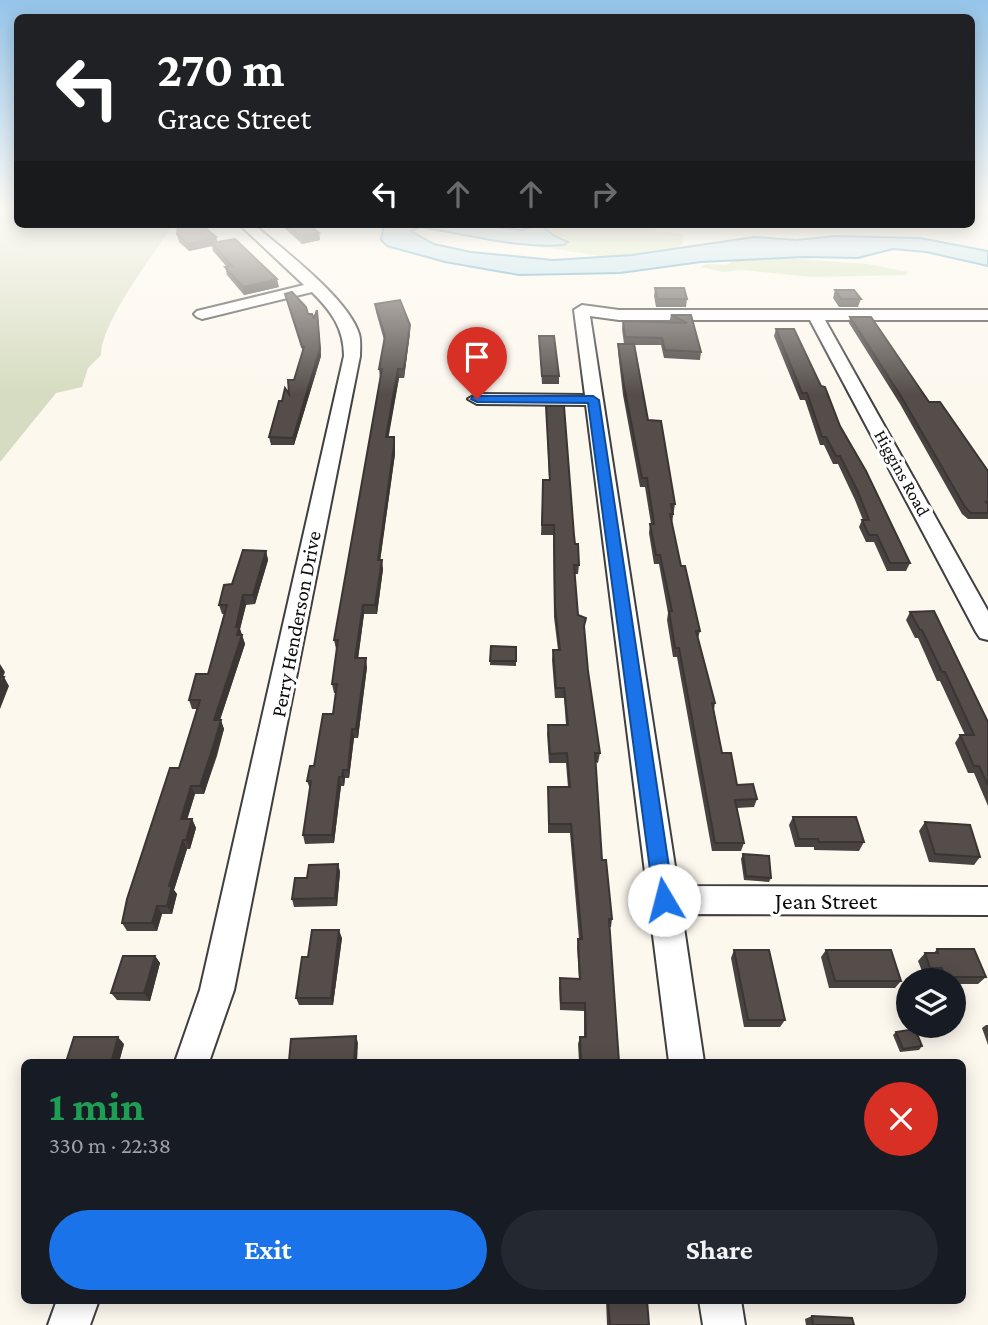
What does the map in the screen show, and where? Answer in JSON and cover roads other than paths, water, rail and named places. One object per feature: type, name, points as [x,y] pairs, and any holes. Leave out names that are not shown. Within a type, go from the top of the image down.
[{"type":"street","name":"Perry Henderson Drive","points":[[193,1059],[217,990],[348,379],[352,338],[349,325],[296,271]]},
{"type":"street","points":[[202,314],[313,287]]},
{"type":"street","points":[[687,1059],[582,310],[619,314],[988,315]]},
{"type":"street","name":"Higgins Road","points":[[816,315],[988,632]]},
{"type":"street","points":[[477,399],[593,400]]},
{"type":"street","name":"Jean Street","points":[[664,900],[988,901]]},
{"type":"street","points":[[69,1325],[77,1304]]},
{"type":"street","points":[[721,1304],[724,1325]]},
{"type":"water","points":[[495,271],[636,271],[620,273],[519,275]]}]
